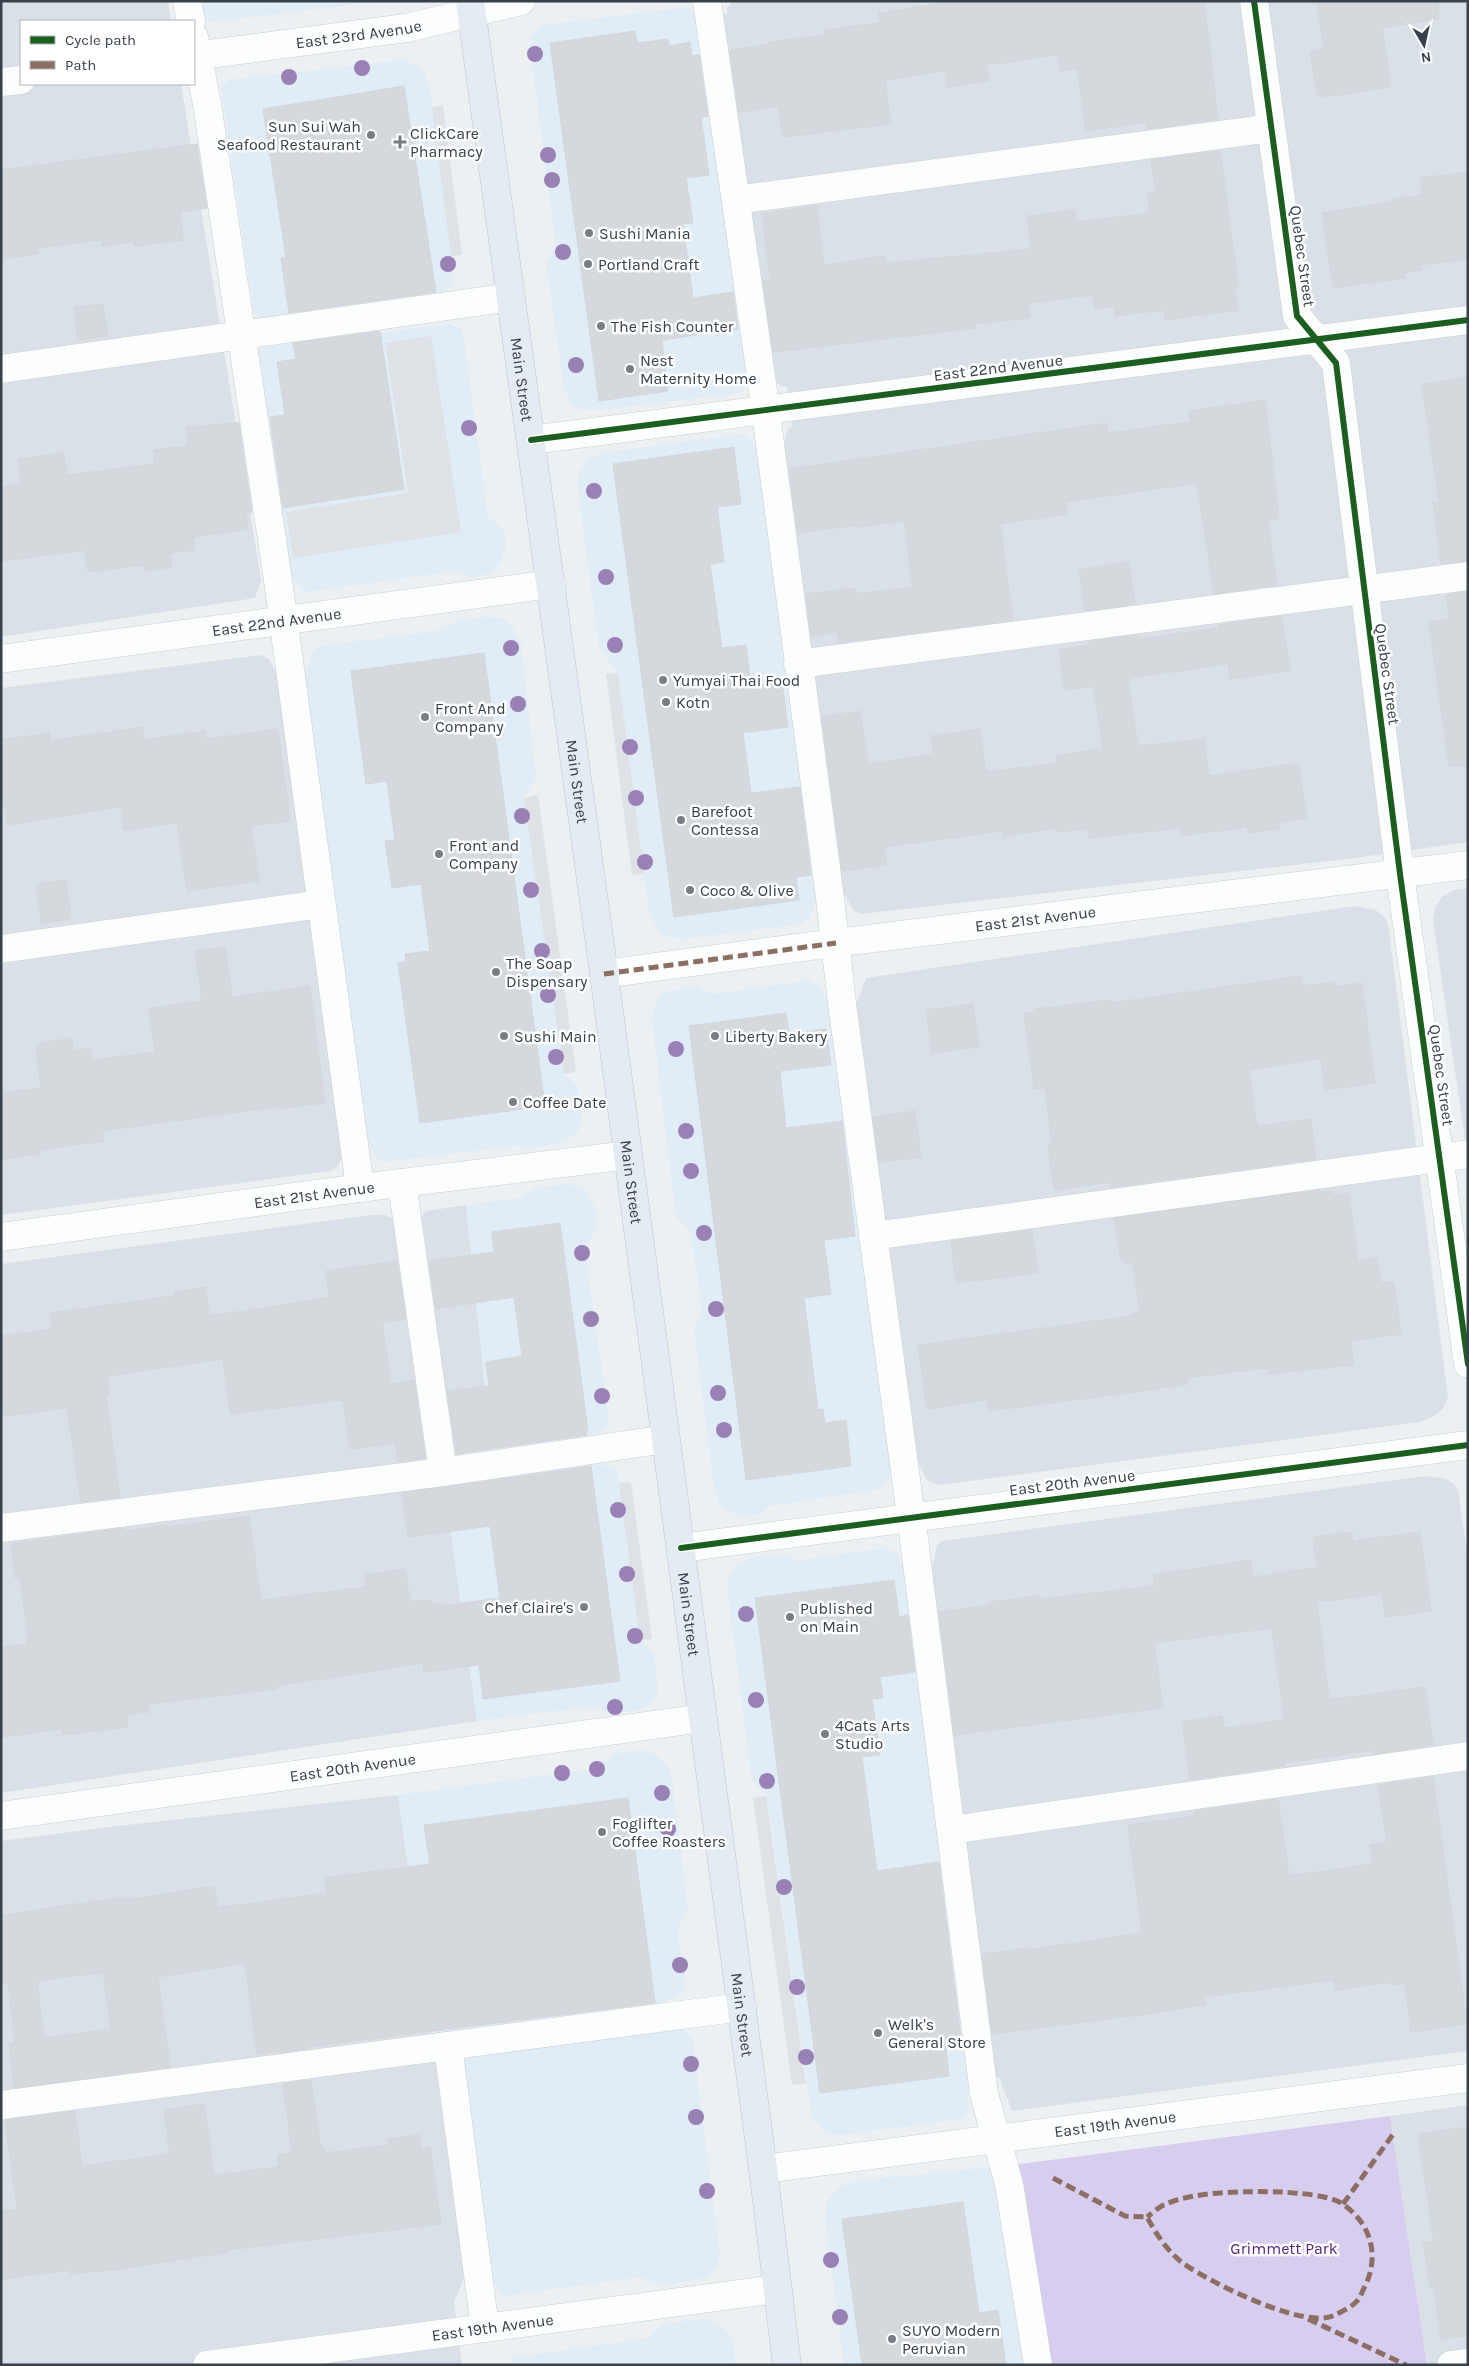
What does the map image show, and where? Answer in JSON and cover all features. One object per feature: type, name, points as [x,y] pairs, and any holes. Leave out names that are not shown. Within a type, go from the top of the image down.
[{"type":"main road","name":"Main Street","points":[[471,6],[704,1718],[787,2365]]},
{"type":"street","points":[[187,1],[191,20]]},
{"type":"street","name":"East 23rd Avenue","points":[[195,50],[406,28],[471,6],[521,1]]},
{"type":"street","points":[[707,1],[765,411],[836,943],[984,2094],[1009,2184],[1038,2365]]},
{"type":"street","name":"Quebec Street","points":[[1254,1],[1297,316],[1336,363],[1400,874],[1468,1364]]},
{"type":"street","points":[[195,50],[207,104],[282,620],[360,1188]]},
{"type":"street","points":[[1,82],[20,80]]},
{"type":"street","points":[[736,200],[1271,128]]},
{"type":"street","points":[[1,369],[511,297]]},
{"type":"street","name":"East 22nd Avenue","points":[[531,440],[1468,320]]},
{"type":"street","points":[[798,664],[1468,576]]},
{"type":"street","name":"East 22nd Avenue","points":[[1,659],[551,584]]},
{"type":"street","name":"East 21st Avenue","points":[[604,974],[836,943],[1468,865]]},
{"type":"street","points":[[1,949],[321,904]]},
{"type":"street","name":"East 21st Avenue","points":[[1,1237],[628,1154]]},
{"type":"street","points":[[873,1236],[1468,1154]]},
{"type":"street","points":[[402,1183],[443,1472]]},
{"type":"street","points":[[1,1528],[443,1472],[666,1439]]},
{"type":"street","name":"East 20th Avenue","points":[[681,1548],[911,1516],[1468,1445]]},
{"type":"street","name":"East 20th Avenue","points":[[1,1816],[704,1718]]},
{"type":"street","points":[[951,1830],[1468,1756]]},
{"type":"street","points":[[1,2105],[742,2007]]},
{"type":"street","points":[[448,2046],[485,2328]]},
{"type":"street","name":"East 19th Avenue","points":[[763,2169],[1468,2078]]},
{"type":"street","name":"East 19th Avenue","points":[[207,2365],[777,2289]]},
{"type":"street","points":[[1451,2365],[1468,2362]]},
{"type":"shaded area","points":[[1,1],[168,1],[171,20],[20,20],[20,85],[181,85],[261,580],[255,598],[1,637]]},
{"type":"shaded area","points":[[198,1],[381,1],[211,22],[199,15]]},
{"type":"shaded area","points":[[733,1],[1468,1],[1468,842],[1355,858],[861,914],[854,911],[845,896],[830,898],[783,446],[788,429],[792,427],[787,387],[781,386],[774,379],[709,17],[727,14],[727,8]]},
{"type":"shaded area","points":[[688,7],[698,19],[761,380],[747,382],[744,390],[739,393],[600,410],[580,410],[571,405],[564,388],[546,262],[556,248],[530,47],[532,36],[543,25]]},
{"type":"shaded area","points":[[402,60],[416,65],[426,75],[430,89],[451,256],[453,280],[451,287],[433,300],[268,325],[254,313],[221,89],[228,80]]},
{"type":"shaded area","points":[[443,105],[462,255],[451,256],[432,107]]},
{"type":"shaded area","points":[[450,324],[460,328],[463,333],[488,517],[503,529],[506,546],[499,564],[491,572],[473,578],[457,572],[450,572],[305,592],[288,571],[252,356],[259,348]]},
{"type":"shaded area","points":[[431,336],[461,532],[293,558],[286,512],[408,493],[385,343]]},
{"type":"shaded area","points":[[742,434],[749,438],[758,449],[817,900],[809,918],[801,924],[684,939],[670,938],[660,932],[652,919],[648,905],[618,673],[599,647],[577,482],[579,473],[585,463],[601,453]]},
{"type":"shaded area","points":[[485,617],[501,618],[510,623],[521,643],[536,777],[524,798],[564,1074],[578,1087],[582,1119],[580,1128],[572,1137],[554,1144],[529,1149],[515,1146],[385,1162],[377,1158],[368,1141],[354,1143],[290,677],[306,676],[312,652],[319,646],[444,630],[457,621]]},
{"type":"shaded area","points":[[262,655],[270,660],[278,679],[343,1151],[342,1158],[337,1167],[330,1171],[1,1215],[1,688]]},
{"type":"shaded area","points":[[618,673],[644,874],[632,875],[606,674]]},
{"type":"shaded area","points":[[538,795],[576,1072],[564,1074],[524,798]]},
{"type":"shaded area","points":[[1468,888],[1468,1160],[1433,920],[1435,908],[1442,897],[1454,890]]},
{"type":"shaded area","points":[[1355,906],[1376,910],[1386,919],[1389,931],[1448,1397],[1443,1409],[1434,1416],[1420,1422],[939,1485],[927,1480],[916,1458],[842,1003],[857,1002],[866,978]]},
{"type":"shaded area","points":[[809,980],[817,985],[831,1005],[891,1461],[889,1479],[881,1489],[769,1506],[761,1514],[743,1516],[726,1510],[719,1504],[714,1488],[694,1329],[702,1312],[691,1232],[676,1217],[652,1020],[654,1008],[659,998],[668,991],[697,987],[708,993],[715,994]]},
{"type":"shaded area","points":[[569,1184],[588,1193],[595,1208],[597,1227],[585,1251],[609,1421],[607,1426],[588,1436],[590,1459],[618,1473],[640,1640],[654,1654],[658,1690],[655,1698],[646,1706],[637,1710],[610,1714],[596,1706],[477,1721],[433,1405],[486,1397],[466,1205],[520,1198],[535,1188]]},
{"type":"shaded area","points":[[466,1205],[486,1397],[434,1405],[477,1721],[1,1793],[1,1264],[372,1215],[385,1215],[394,1219],[421,1216],[426,1211]]},
{"type":"shaded area","points":[[1426,1476],[1446,1479],[1454,1484],[1458,1490],[1468,1559],[1468,2051],[1012,2111],[999,2077],[982,2078],[918,1571],[932,1569],[937,1546],[942,1541]]},
{"type":"shaded area","points":[[631,1482],[652,1639],[640,1640],[619,1483]]},
{"type":"shaded area","points":[[886,1548],[897,1553],[905,1573],[982,2078],[968,2080],[967,2118],[841,2135],[826,2132],[812,2118],[767,1796],[752,1781],[727,1588],[729,1577],[736,1566],[754,1557],[778,1554],[798,1560]]},
{"type":"shaded area","points":[[642,1750],[658,1756],[670,1770],[672,1779],[688,1910],[679,1926],[678,1934],[685,1985],[683,1990],[663,2003],[668,2029],[684,2030],[692,2037],[720,2256],[716,2267],[710,2275],[697,2280],[657,2285],[641,2277],[504,2296],[487,2271],[432,2041],[398,1795],[600,1768],[615,1754]]},
{"type":"shaded area","points":[[398,1795],[465,2276],[454,2302],[462,2365],[1,2365],[1,1841],[117,1826]]},
{"type":"shaded area","points":[[766,1796],[806,2083],[792,2085],[753,1798]]},
{"type":"shaded area","points":[[1468,2105],[1468,2365],[1427,2365],[1390,2116]]},
{"type":"shaded area","points":[[1004,2166],[1038,2365],[844,2365],[825,2218],[827,2201],[840,2187],[853,2181]]},
{"type":"shaded area","points":[[703,2319],[718,2323],[729,2334],[734,2347],[736,2365],[513,2365],[512,2358],[648,2338],[662,2324]]},
{"type":"green space","name":"Grimmett Park","points":[[1390,2116],[1427,2365],[1038,2365],[1004,2166]]},
{"type":"building","points":[[956,1],[1204,1],[1218,119],[1147,129],[1146,122],[1086,131],[1077,68],[1060,71],[1058,55],[987,65],[990,81],[947,87],[945,71],[885,80],[891,124],[783,137],[778,106],[739,112],[730,50],[769,44],[769,42],[825,35],[824,30],[880,23],[879,13]]},
{"type":"building","points":[[1317,1],[1438,1],[1439,19],[1382,28],[1391,87],[1324,97],[1323,95],[1317,96],[1310,52],[1324,48]]},
{"type":"building","points":[[635,31],[637,43],[668,39],[669,46],[690,42],[692,56],[699,55],[708,116],[701,117],[709,175],[686,178],[693,223],[683,224],[693,298],[733,292],[738,329],[662,340],[668,391],[599,401],[550,43]]},
{"type":"building","points":[[404,86],[436,292],[289,313],[281,258],[286,258],[263,109]]},
{"type":"building","points":[[197,144],[207,208],[180,212],[183,240],[135,246],[134,242],[102,246],[101,240],[38,248],[39,254],[1,259],[1,170]]},
{"type":"building","points":[[1220,151],[1239,289],[1235,289],[1238,310],[1165,320],[1164,310],[1115,316],[1114,306],[1094,309],[1093,295],[1028,303],[1030,318],[975,324],[976,328],[773,352],[763,281],[770,280],[762,213],[817,206],[824,265],[885,256],[886,263],[1031,249],[1027,216],[1075,210],[1076,222],[1150,213],[1147,194],[1156,193],[1151,160]]},
{"type":"building","points":[[1468,172],[1468,259],[1420,265],[1421,270],[1404,273],[1405,278],[1333,288],[1322,213],[1392,202],[1392,199],[1423,195],[1420,178]]},
{"type":"building","points":[[103,304],[108,336],[78,340],[74,308]]},
{"type":"building","points":[[380,331],[404,489],[283,508],[270,417],[285,415],[277,362],[296,359],[293,343]]},
{"type":"building","points":[[1468,378],[1468,561],[1441,564],[1433,502],[1439,502],[1422,384]]},
{"type":"building","points":[[1265,400],[1279,519],[1268,521],[1277,585],[1214,594],[1197,483],[1066,502],[1067,514],[1000,524],[1013,620],[838,643],[837,632],[811,636],[806,594],[855,588],[856,594],[913,587],[904,521],[798,533],[789,469],[1107,423],[1108,433],[1190,422],[1189,411]]},
{"type":"building","points":[[239,422],[252,512],[246,513],[248,529],[193,537],[194,550],[170,553],[172,567],[144,571],[143,565],[88,572],[85,550],[1,561],[1,487],[21,484],[18,459],[64,453],[67,475],[155,464],[153,450],[188,446],[186,428]]},
{"type":"building","points":[[734,447],[741,504],[717,507],[724,562],[710,564],[722,648],[746,645],[751,686],[782,682],[788,727],[743,733],[751,793],[800,787],[811,875],[796,877],[799,900],[674,917],[613,464]]},
{"type":"building","points":[[1129,562],[1135,604],[1085,611],[1079,570]]},
{"type":"building","points":[[1468,592],[1468,765],[1449,766],[1429,622],[1449,619],[1446,595]]},
{"type":"building","points":[[1281,616],[1290,671],[1230,679],[1228,664],[1131,678],[1132,681],[1128,681],[1138,746],[1204,739],[1209,776],[1299,763],[1306,818],[1278,822],[1279,829],[1248,833],[1247,827],[1181,836],[1180,828],[1089,838],[1087,828],[1058,832],[1058,828],[1003,836],[1003,831],[884,847],[887,865],[842,871],[822,717],[860,711],[868,764],[933,754],[931,736],[980,729],[986,772],[1057,763],[1056,756],[1103,748],[1094,686],[1065,690],[1059,650],[1090,645],[1090,641],[1139,635],[1140,639],[1219,628],[1218,625]]},
{"type":"building","points":[[484,653],[545,1106],[420,1123],[398,963],[406,962],[405,954],[430,951],[421,884],[392,888],[385,841],[395,840],[387,781],[366,784],[351,671]]},
{"type":"building","points":[[142,727],[144,740],[205,731],[206,739],[278,729],[290,821],[251,826],[259,881],[187,891],[177,823],[124,830],[121,807],[7,825],[1,780],[1,740],[49,733],[50,741]]},
{"type":"building","points":[[66,880],[71,919],[42,923],[36,884]]},
{"type":"building","points":[[225,947],[232,997],[310,986],[325,1103],[277,1109],[276,1107],[102,1131],[104,1141],[39,1150],[40,1154],[1,1159],[1,1093],[41,1088],[36,1044],[72,1038],[74,1051],[91,1048],[93,1060],[155,1052],[149,1008],[202,1001],[195,951]]},
{"type":"building","points":[[1301,976],[1302,986],[1336,982],[1336,987],[1362,983],[1375,1083],[1325,1090],[1321,1058],[1249,1070],[1257,1126],[1311,1119],[1316,1159],[1111,1187],[1110,1182],[1054,1190],[1048,1146],[1052,1145],[1045,1088],[1034,1089],[1024,1013],[1036,1011],[1035,1009],[1110,1000],[1110,1003]]},
{"type":"building","points":[[973,1004],[979,1047],[932,1053],[926,1010]]},
{"type":"building","points":[[786,1013],[789,1034],[826,1029],[831,1065],[780,1071],[786,1128],[842,1121],[855,1236],[824,1240],[831,1294],[804,1298],[818,1410],[823,1409],[825,1423],[846,1420],[851,1466],[746,1480],[689,1026]]},
{"type":"building","points":[[915,1111],[921,1157],[879,1162],[873,1117]]},
{"type":"building","points":[[1320,1190],[1321,1193],[1333,1191],[1334,1196],[1349,1193],[1358,1261],[1377,1258],[1381,1283],[1394,1282],[1401,1334],[1351,1341],[1354,1365],[1269,1374],[1268,1368],[1225,1373],[1187,1378],[1188,1384],[989,1411],[987,1400],[927,1409],[918,1345],[1132,1316],[1131,1314],[1140,1313],[1133,1262],[1124,1263],[1124,1259],[1120,1259],[1115,1218]]},
{"type":"building","points":[[560,1223],[588,1430],[586,1431],[587,1435],[456,1454],[447,1391],[489,1386],[486,1362],[522,1356],[514,1297],[436,1309],[429,1261],[494,1252],[492,1232]]},
{"type":"building","points":[[1032,1230],[1038,1273],[956,1283],[951,1241]]},
{"type":"building","points":[[397,1261],[406,1319],[382,1323],[391,1384],[414,1380],[425,1458],[398,1462],[395,1443],[350,1449],[343,1400],[230,1414],[223,1359],[107,1376],[110,1395],[106,1395],[120,1497],[81,1502],[67,1408],[5,1416],[1,1393],[1,1336],[52,1329],[50,1313],[174,1296],[174,1292],[206,1287],[209,1316],[329,1297],[326,1271]]},
{"type":"building","points":[[591,1466],[620,1681],[483,1699],[479,1665],[424,1672],[423,1663],[277,1686],[277,1689],[148,1704],[149,1712],[127,1715],[128,1727],[63,1735],[62,1729],[1,1737],[1,1647],[27,1644],[26,1639],[28,1639],[20,1577],[15,1578],[11,1544],[125,1528],[125,1531],[166,1525],[167,1527],[249,1516],[261,1600],[366,1587],[365,1575],[405,1569],[410,1602],[431,1600],[432,1604],[440,1604],[440,1606],[500,1598],[490,1526],[408,1537],[402,1493]]},
{"type":"building","points":[[1352,1532],[1353,1541],[1420,1532],[1431,1611],[1385,1617],[1382,1594],[1317,1602],[1329,1700],[1425,1687],[1433,1745],[1374,1754],[1373,1750],[1285,1763],[1285,1766],[1190,1780],[1182,1722],[1222,1716],[1224,1728],[1283,1720],[1272,1628],[1154,1643],[1163,1708],[954,1735],[939,1612],[992,1605],[991,1602],[1040,1595],[1041,1599],[1155,1586],[1153,1575],[1251,1560],[1253,1577],[1317,1567],[1313,1537]]},
{"type":"building","points":[[894,1580],[899,1617],[908,1615],[915,1672],[880,1677],[883,1698],[872,1699],[880,1755],[862,1757],[877,1871],[939,1862],[961,2038],[945,2041],[949,2076],[820,2093],[755,1598]]},
{"type":"building","points":[[1433,1777],[1467,2024],[1411,2032],[1405,1983],[1391,1985],[1390,1982],[1336,1990],[1334,1980],[1204,1997],[1205,2005],[1148,2014],[992,2034],[982,1954],[1027,1948],[1027,1950],[1142,1933],[1128,1825],[1195,1816],[1194,1811],[1278,1799],[1289,1876],[1373,1864],[1370,1845],[1387,1842],[1378,1785]]},
{"type":"building","points":[[628,1798],[655,2003],[307,2047],[307,2049],[279,2053],[278,2051],[257,2054],[245,1963],[158,1977],[170,2067],[14,2088],[9,2044],[15,2043],[8,1983],[1,1984],[1,1916],[95,1901],[126,1898],[126,1900],[214,1886],[217,1908],[327,1893],[325,1878],[430,1864],[424,1825]],"holes":[[[103,1972],[111,2029],[44,2038],[37,1981]]]},
{"type":"building","points":[[311,2080],[321,2149],[324,2149],[324,2153],[389,2145],[388,2139],[419,2135],[421,2149],[430,2147],[441,2224],[228,2250],[228,2252],[129,2268],[71,2274],[70,2270],[1,2279],[1,2211],[17,2209],[5,2120],[75,2111],[82,2166],[170,2154],[164,2110],[204,2104],[214,2175],[279,2167],[277,2155],[292,2153],[283,2084]]},
{"type":"building","points":[[1468,2127],[1468,2336],[1441,2339],[1434,2287],[1430,2287],[1423,2242],[1434,2241],[1418,2134]]},
{"type":"building","points":[[963,2202],[979,2313],[998,2310],[1006,2365],[862,2365],[842,2219]]},
{"type":"marked path","points":[[604,974],[836,943]]},
{"type":"marked path","points":[[1343,2204],[1394,2133]]},
{"type":"marked path","points":[[1053,2178],[1125,2216],[1147,2217],[1163,2242],[1184,2264],[1214,2282],[1281,2311],[1321,2318],[1335,2315],[1357,2301],[1369,2277],[1372,2265],[1372,2254],[1367,2232],[1354,2213],[1339,2202],[1314,2195],[1282,2192],[1239,2192],[1191,2196],[1163,2205],[1147,2217]]},
{"type":"marked path","points":[[1308,2319],[1406,2365]]},
{"type":"cycle path","points":[[1254,1],[1297,316],[1336,363],[1400,874],[1468,1364]]},
{"type":"cycle path","points":[[531,440],[1468,320]]},
{"type":"cycle path","points":[[681,1548],[1468,1445]]},
{"type":"place","name":"Sun Sui Wah Seafood Restaurant","points":[[371,135]]},
{"type":"place","name":"ClickCare Pharmacy","points":[[400,142]]},
{"type":"place","name":"Sushi Mania","points":[[589,233]]},
{"type":"place","name":"Portland Craft","points":[[588,264]]},
{"type":"place","name":"The Fish Counter","points":[[601,326]]},
{"type":"place","name":"Nest Maternity Home","points":[[630,369]]},
{"type":"place","name":"Yumyai Thai Food","points":[[663,680]]},
{"type":"place","name":"Kotn","points":[[666,702]]},
{"type":"place","name":"Front And Company","points":[[425,717]]},
{"type":"place","name":"Barefoot Contessa","points":[[681,820]]},
{"type":"place","name":"Front and Company","points":[[439,854]]},
{"type":"place","name":"Coco & Olive","points":[[690,890]]},
{"type":"place","name":"The Soap Dispensary","points":[[496,972]]},
{"type":"place","name":"Sushi Main","points":[[504,1036]]},
{"type":"place","name":"Liberty Bakery","points":[[715,1036]]},
{"type":"place","name":"Coffee Date","points":[[513,1102]]},
{"type":"place","name":"Chef Claire's","points":[[584,1607]]},
{"type":"place","name":"Published on Main","points":[[790,1617]]},
{"type":"place","name":"4Cats Arts Studio","points":[[825,1734]]},
{"type":"place","name":"Foglifter Coffee Roasters","points":[[602,1832]]},
{"type":"place","name":"Welk's General Store","points":[[878,2033]]},
{"type":"place","name":"SUYO Modern Peruvian","points":[[892,2339]]}]
